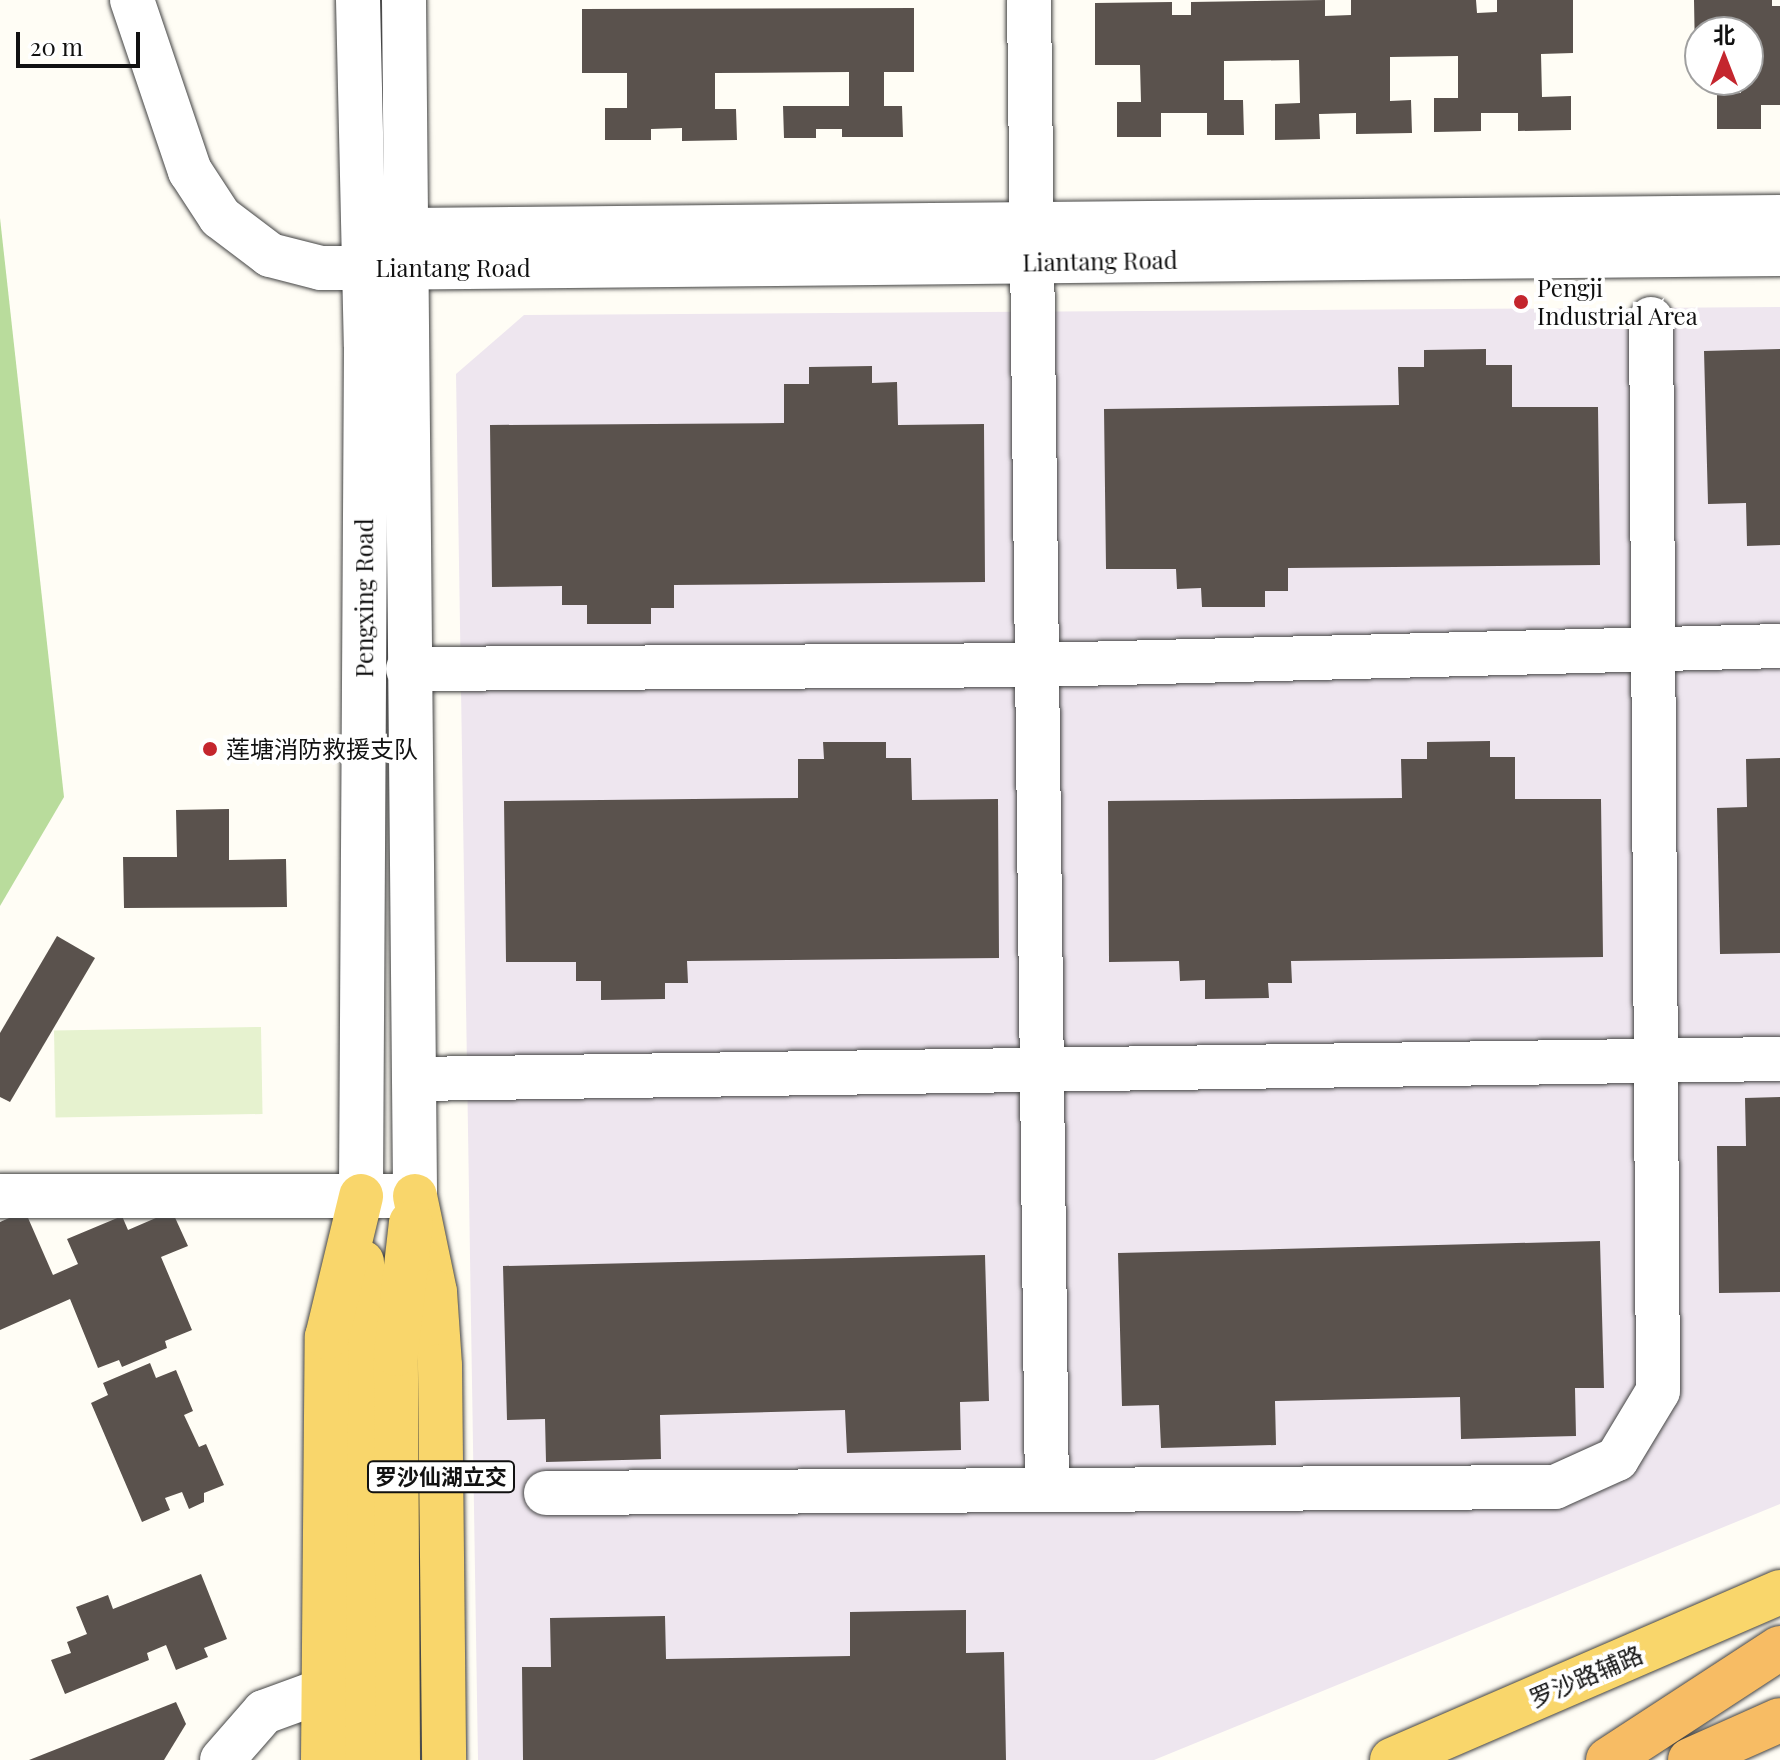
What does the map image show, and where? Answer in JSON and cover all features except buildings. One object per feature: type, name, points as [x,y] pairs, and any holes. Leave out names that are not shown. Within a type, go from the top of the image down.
[{"type":"highway","points":[[1608,1760],[1780,1648]]},
{"type":"highway","points":[[1690,1760],[1780,1720]]},
{"type":"main road","points":[[361,1196],[379,1353],[398,1760]]},
{"type":"main road","points":[[323,1760],[327,1337],[361,1196]]},
{"type":"main road","points":[[365,1760],[379,1353],[398,1302],[415,1196]]},
{"type":"main road","name":"罗沙仙湖立交","points":[[415,1196],[435,1292],[440,1366],[444,1760]]},
{"type":"main road","name":"罗沙路辅路","points":[[1392,1760],[1780,1592]]},
{"type":"street","name":"Liantang Road","points":[[132,0],[190,171],[220,217],[270,255],[321,268],[364,268],[407,249],[1033,243],[1780,254]]},
{"type":"street","name":"Pengxing Road","points":[[358,0],[364,268],[361,1196]]},
{"type":"street","name":"Pengxing Road","points":[[404,0],[415,1196]]},
{"type":"street","points":[[1029,0],[1040,665],[1040,1069],[1047,1490]]},
{"type":"street","name":"Liantang Road","points":[[1033,243],[1780,217]]},
{"type":"street","points":[[546,1493],[1555,1487],[1617,1459],[1658,1391],[1651,319]]},
{"type":"street","points":[[408,669],[1040,665],[1780,646]]},
{"type":"street","points":[[414,1079],[1780,1059]]},
{"type":"street","points":[[0,1196],[415,1196]]},
{"type":"street","points":[[222,1760],[264,1712],[324,1690]]},
{"type":"shaded area","points":[[1780,307],[1780,1504],[1154,1760],[478,1760],[456,374],[524,315]]},
{"type":"green space","points":[[0,218],[64,797],[0,906]]},
{"type":"green space","points":[[261,1027],[263,1114],[56,1118],[54,1031]]},
{"type":"place","name":"Pengji Industrial Area","points":[[1521,302]]},
{"type":"place","name":"莲塘消防救援支队","points":[[210,749]]}]
